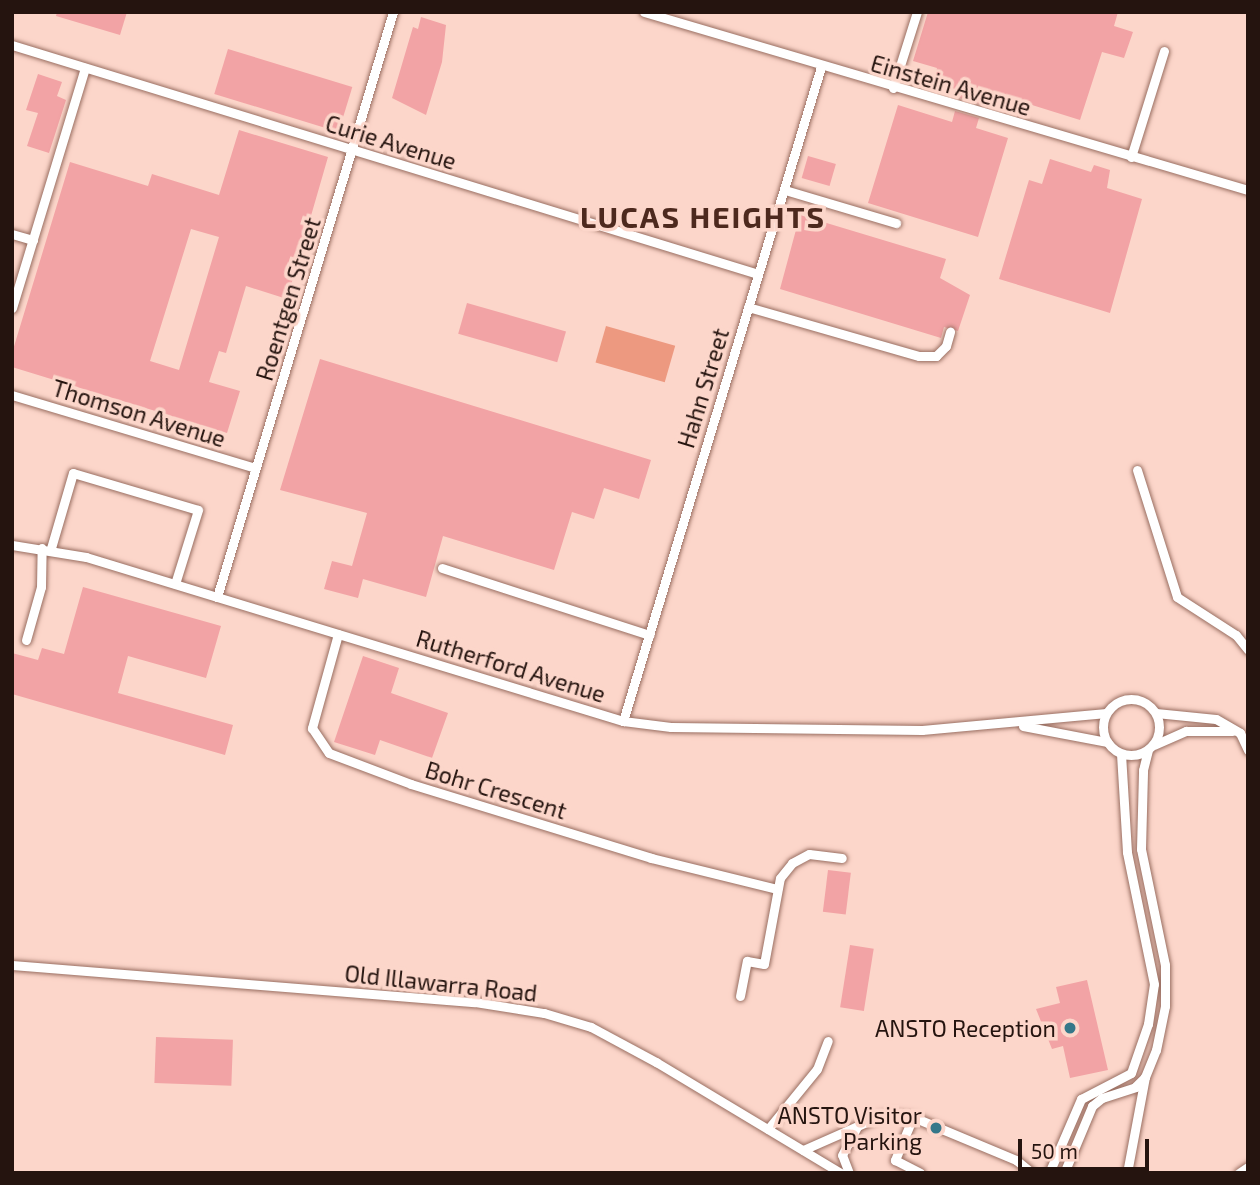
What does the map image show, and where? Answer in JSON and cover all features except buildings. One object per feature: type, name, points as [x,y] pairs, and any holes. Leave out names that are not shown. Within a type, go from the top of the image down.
[{"type":"lane","name":"Roentgen Street","points":[[217,597],[354,150],[393,12]]},
{"type":"lane","name":"Einstein Avenue","points":[[644,12],[892,88],[1248,190]]},
{"type":"lane","points":[[892,88],[917,12]]},
{"type":"lane","name":"Curie Avenue","points":[[12,45],[758,274]]},
{"type":"lane","points":[[1131,157],[1164,51]]},
{"type":"lane","name":"Hahn Street","points":[[623,721],[821,67]]},
{"type":"lane","points":[[12,308],[85,68]]},
{"type":"lane","points":[[785,190],[896,222]]},
{"type":"lane","points":[[12,234],[33,240]]},
{"type":"lane","points":[[748,307],[919,356],[936,356],[946,346],[950,332]]},
{"type":"lane","name":"Thomson Avenue","points":[[12,395],[255,468]]},
{"type":"lane","points":[[1137,470],[1177,597],[1236,635],[1248,650]]},
{"type":"lane","points":[[26,640],[41,587],[46,548],[73,473],[198,510],[175,584]]},
{"type":"lane","name":"Rutherford Avenue","points":[[12,545],[46,548],[175,584],[623,721],[671,727],[812,729],[1013,725],[1106,713]]},
{"type":"lane","points":[[442,568],[649,635]]},
{"type":"lane","name":"Bohr Crescent","points":[[338,634],[312,728],[329,753],[411,784],[651,858],[777,889]]},
{"type":"lane","points":[[1049,1173],[1081,1099],[1131,1073],[1148,1024],[1154,984],[1127,852],[1121,754],[1107,742],[1102,728],[1106,713],[1118,702],[1135,699],[1156,713],[1216,719],[1245,741]]},
{"type":"lane","points":[[1127,1173],[1145,1077],[1165,1006],[1166,965],[1141,849],[1143,770],[1160,730],[1156,713]]},
{"type":"lane","name":"Rutherford Avenue","points":[[1013,725],[1107,742]]},
{"type":"lane","points":[[1121,754],[1151,748],[1186,731],[1245,741]]},
{"type":"lane","points":[[740,996],[747,961],[764,964],[777,889],[792,863],[809,854],[842,858]]},
{"type":"lane","name":"Old Illawarra Road","points":[[12,965],[475,1002],[544,1013],[591,1027],[768,1129],[838,1173]]},
{"type":"lane","points":[[768,1129],[817,1069],[828,1041]]},
{"type":"lane","points":[[1063,1173],[1092,1106],[1145,1077]]},
{"type":"lane","points":[[803,1150],[880,1116],[913,1117],[1032,1173]]},
{"type":"lane","points":[[913,1117],[895,1160],[920,1173]]},
{"type":"lane","points":[[849,1173],[842,1155],[858,1125]]},
{"type":"lane","points":[[1239,1173],[1248,1167]]},
{"type":"shaded area","points":[[606,326],[675,346],[665,382],[596,363]]},
{"type":"place","name":"ANSTO Reception","points":[[1070,1028]]},
{"type":"place","name":"ANSTO Visitor Parking","points":[[936,1128]]},
{"type":"district","name":"LUCAS HEIGHTS","points":[[703,216]]}]
